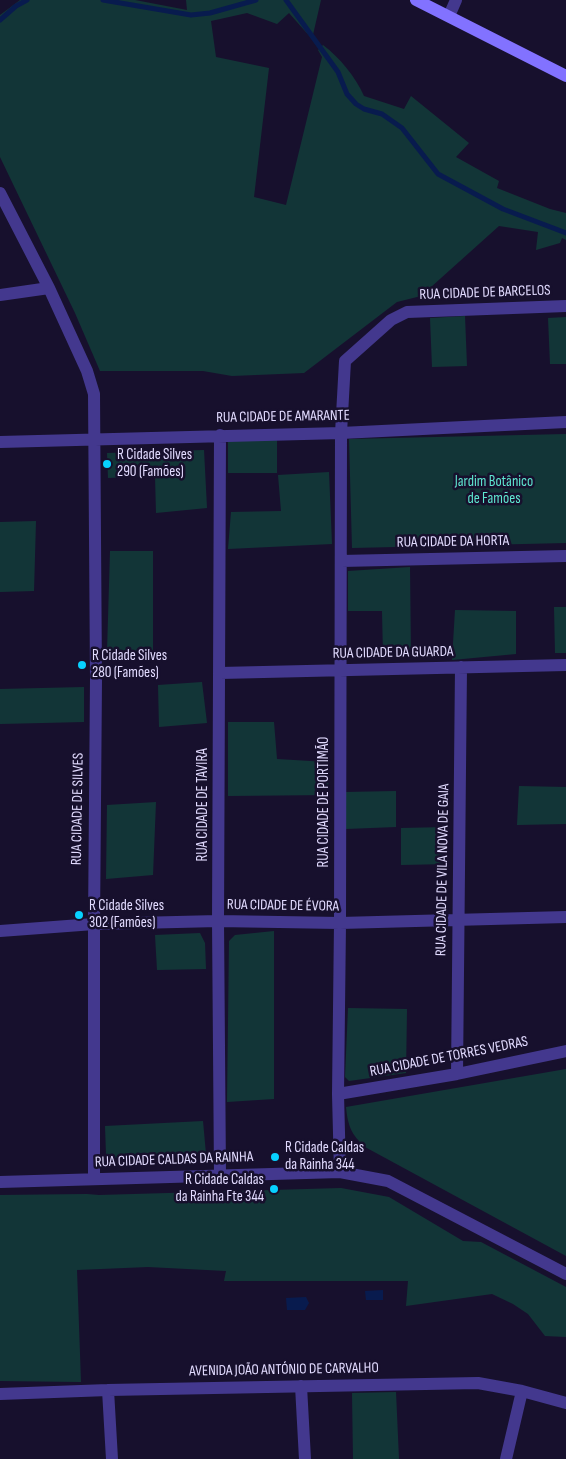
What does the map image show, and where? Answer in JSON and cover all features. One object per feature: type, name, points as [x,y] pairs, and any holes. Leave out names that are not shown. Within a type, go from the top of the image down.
[{"type":"street","points":[[416,0],[566,76]]},
{"type":"street","points":[[448,16],[456,0]]},
{"type":"street","name":"RUA CIDADE DE SILVES","points":[[0,193],[49,288],[87,371],[94,394],[96,679],[94,1179]]},
{"type":"street","points":[[0,295],[49,288]]},
{"type":"street","name":"RUA CIDADE DE BARCELOS","points":[[341,433],[345,361],[391,320],[407,312],[566,306]]},
{"type":"street","name":"RUA CIDADE DE AMARANTE","points":[[0,442],[94,438],[341,433],[566,422]]},
{"type":"street","name":"RUA CIDADE DE PORTIMÃO","points":[[340,1172],[338,1094],[341,433]]},
{"type":"street","name":"RUA CIDADE DE TAVIRA","points":[[220,435],[218,921],[220,1176]]},
{"type":"street","name":"RUA CIDADE DA HORTA","points":[[341,561],[566,556]]},
{"type":"street","name":"RUA CIDADE DA GUARDA","points":[[220,673],[566,665]]},
{"type":"street","name":"RUA CIDADE DE VILA NOVA DE GAIA","points":[[457,1074],[461,667]]},
{"type":"street","name":"RUA CIDADE DE ÉVORA","points":[[0,931],[94,924],[218,921],[340,923],[566,917]]},
{"type":"street","name":"RUA CIDADE DE TORRES VEDRAS","points":[[338,1094],[457,1074],[566,1051]]},
{"type":"street","name":"RUA CIDADE CALDAS DA RAINHA","points":[[0,1182],[340,1172],[388,1181],[566,1274]]},
{"type":"street","name":"AVENIDA JOÃO ANTÓNIO DE CARVALHO","points":[[0,1394],[108,1390],[478,1383],[522,1391],[566,1403]]},
{"type":"street","points":[[302,1386],[305,1459]]},
{"type":"street","points":[[108,1390],[112,1459]]},
{"type":"street","points":[[506,1459],[522,1391]]},
{"type":"green space","points":[[20,0],[135,0],[187,10],[186,0],[321,0],[312,39],[289,13],[277,24],[247,13],[211,21],[216,57],[269,68],[254,197],[286,205],[322,57],[318,50],[323,45],[346,68],[364,96],[404,109],[411,96],[469,143],[456,157],[499,181],[497,188],[550,209],[566,213],[566,240],[562,238],[560,243],[536,250],[538,232],[499,226],[421,296],[397,302],[304,373],[232,376],[203,371],[100,371],[75,313],[0,157],[0,15]]},
{"type":"green space","points":[[465,316],[467,366],[432,367],[430,318]]},
{"type":"green space","points":[[566,317],[566,364],[550,364],[548,318]]},
{"type":"green space","name":"Jardim Botânico de Famões","points":[[566,434],[566,543],[352,548],[349,439]]},
{"type":"green space","points":[[228,439],[277,439],[277,473],[228,473]]},
{"type":"green space","points":[[204,450],[207,508],[156,513],[155,476],[108,478],[107,453]]},
{"type":"green space","points":[[329,472],[332,544],[228,549],[231,512],[281,511],[278,475]]},
{"type":"green space","points":[[36,521],[34,591],[0,592],[0,522]]},
{"type":"green space","points":[[110,551],[153,551],[153,652],[107,652]]},
{"type":"green space","points":[[410,567],[411,656],[383,655],[382,611],[348,611],[348,571]]},
{"type":"green space","points":[[554,607],[566,607],[566,653],[555,653]]},
{"type":"green space","points":[[455,610],[516,611],[516,654],[452,660]]},
{"type":"green space","points":[[202,682],[207,723],[159,727],[158,685]]},
{"type":"green space","points":[[84,687],[84,722],[0,724],[0,689]]},
{"type":"green space","points":[[228,722],[274,722],[277,759],[327,762],[329,795],[228,796]]},
{"type":"green space","points":[[519,786],[566,787],[566,824],[517,825]]},
{"type":"green space","points":[[396,791],[396,827],[346,829],[345,792]]},
{"type":"green space","points":[[156,802],[153,875],[106,879],[107,805]]},
{"type":"green space","points":[[447,827],[448,864],[401,865],[401,828]]},
{"type":"green space","points":[[274,931],[274,1099],[227,1102],[229,941],[235,935]]},
{"type":"green space","points":[[200,933],[205,943],[206,969],[157,970],[155,935]]},
{"type":"green space","points":[[348,1008],[407,1009],[406,1073],[349,1081],[345,1077]]},
{"type":"green space","points":[[566,1069],[566,1256],[365,1147],[353,1134],[348,1119],[346,1107]]},
{"type":"green space","points":[[203,1121],[206,1154],[201,1158],[114,1158],[106,1154],[105,1126]]},
{"type":"green space","points":[[341,1188],[389,1197],[463,1241],[481,1242],[566,1287],[566,1337],[545,1336],[528,1314],[492,1294],[406,1306],[408,1281],[224,1281],[226,1271],[148,1267],[77,1270],[81,1382],[0,1381],[0,1195],[99,1195]]},
{"type":"green space","points":[[396,1392],[399,1459],[353,1459],[352,1393]]},
{"type":"water","points":[[383,1290],[383,1300],[366,1300],[365,1291]]},
{"type":"water","points":[[306,1297],[309,1303],[305,1310],[287,1310],[286,1298]]},
{"type":"waterway","points":[[0,20],[16,6],[27,0]]},
{"type":"waterway","points":[[103,0],[191,15],[210,13],[256,0]]},
{"type":"waterway","points":[[286,0],[338,72],[347,94],[356,104],[364,109],[382,114],[402,128],[438,174],[503,209],[566,233]]},
{"type":"place","name":"R Cidade Silves 290 (Famões)","points":[[107,464]]},
{"type":"place","name":"R Cidade Silves 280 (Famões)","points":[[82,665]]},
{"type":"place","name":"R Cidade Silves 302 (Famões)","points":[[79,915]]},
{"type":"place","name":"R Cidade Caldas da Rainha 344","points":[[275,1157]]},
{"type":"place","name":"R Cidade Caldas da Rainha Fte 344","points":[[274,1189]]}]
